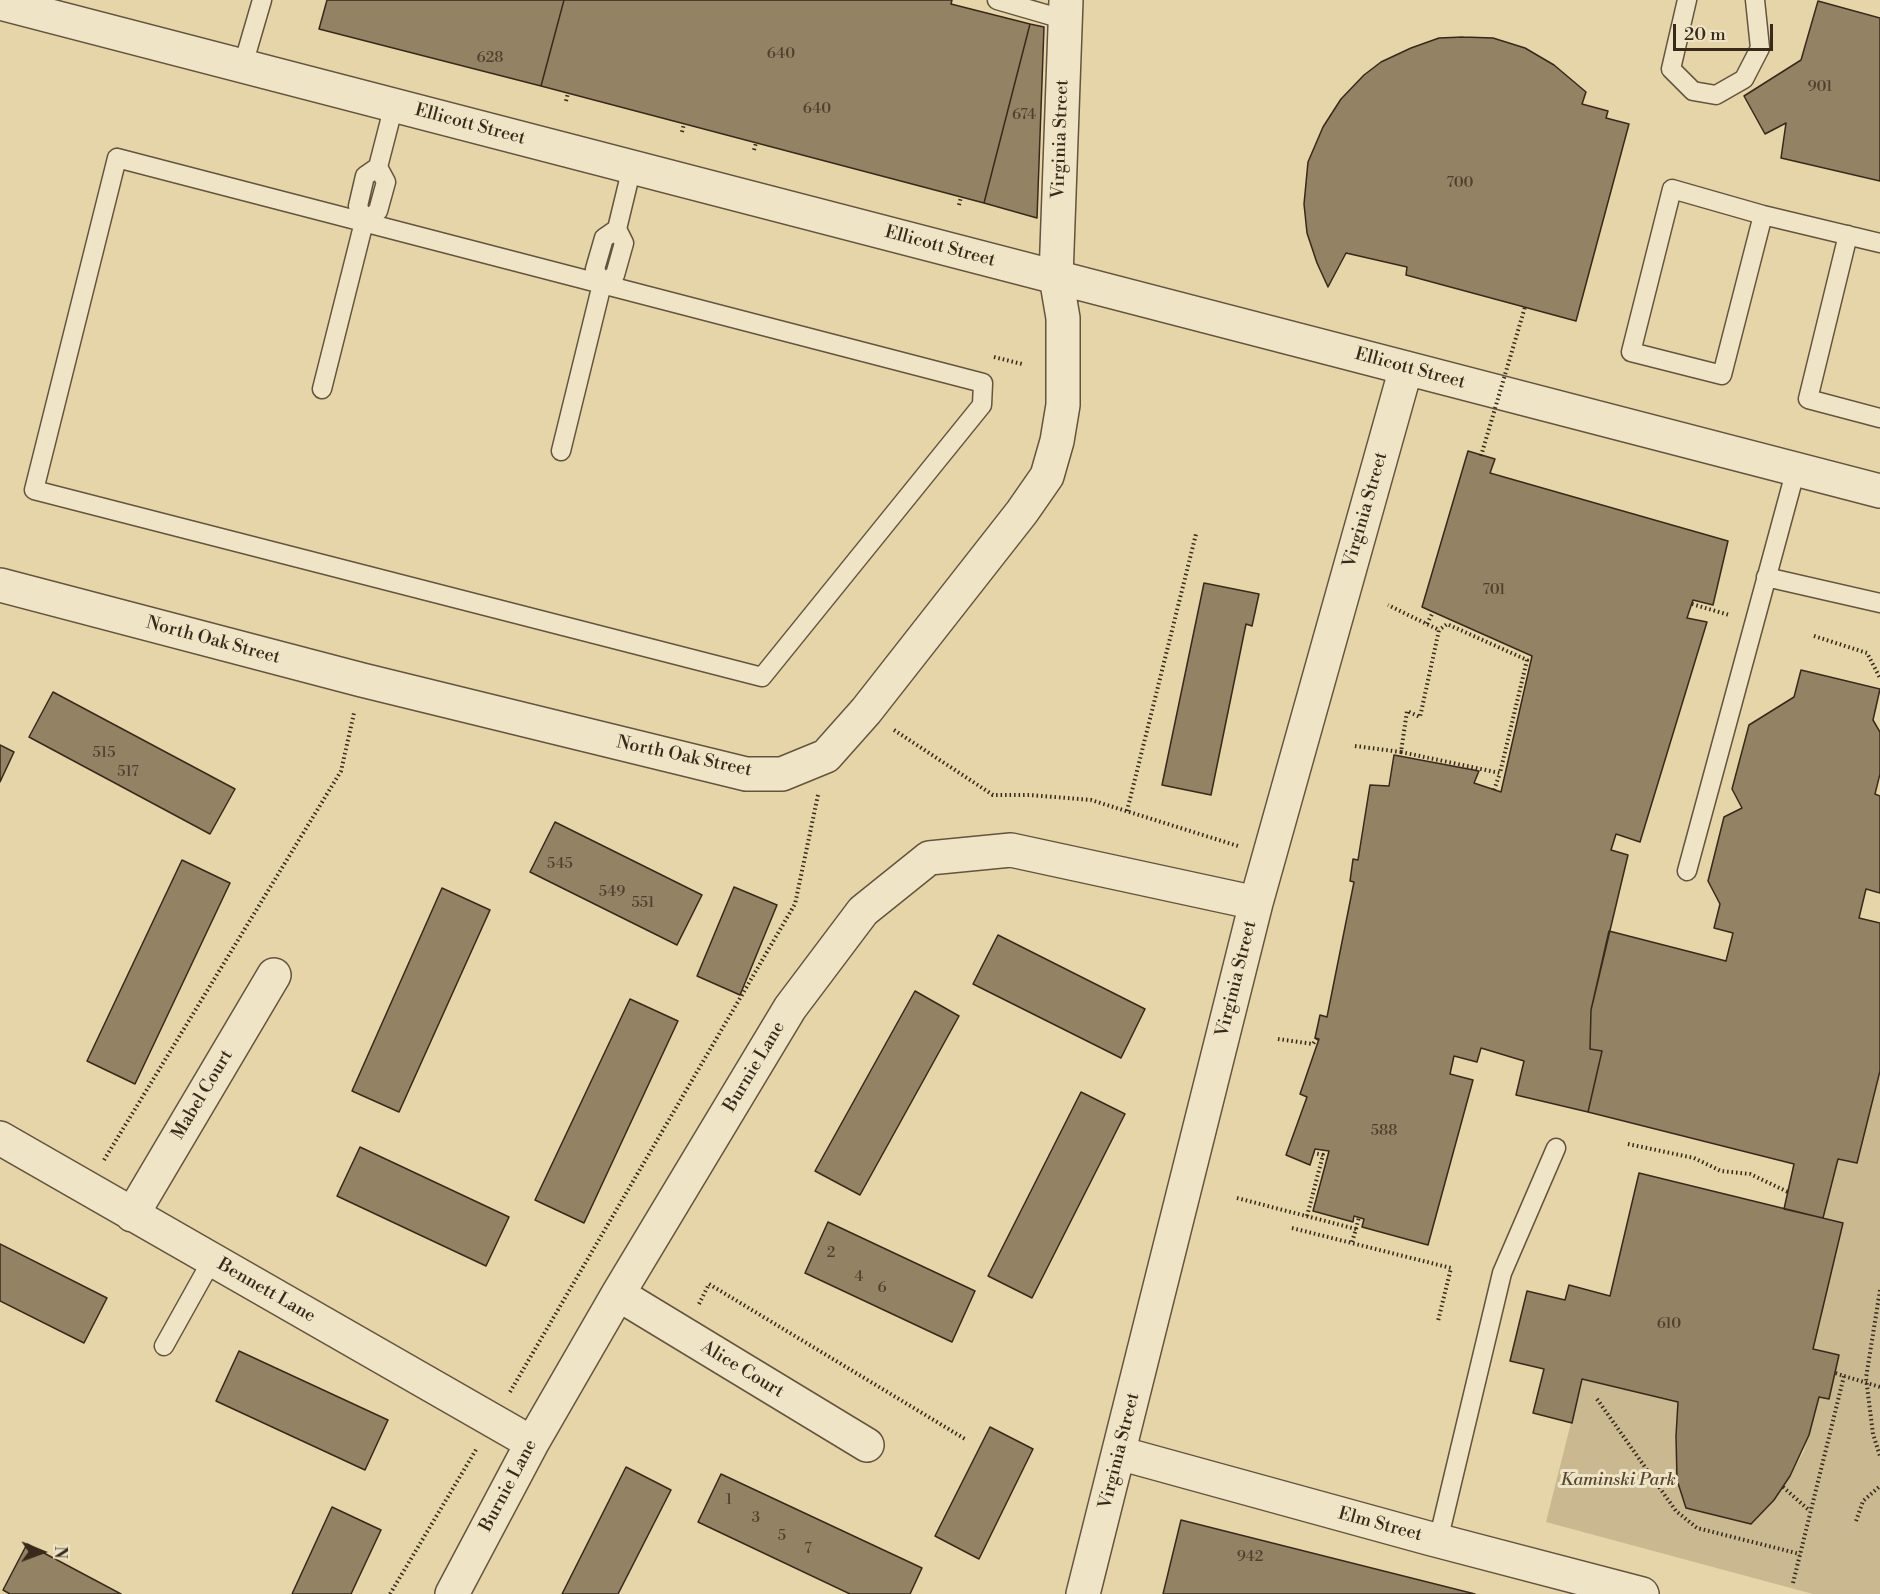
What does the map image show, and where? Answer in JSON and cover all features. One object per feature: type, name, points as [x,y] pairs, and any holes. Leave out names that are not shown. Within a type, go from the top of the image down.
[{"type":"street","name":"Ellicott Street","points":[[0,3],[1880,491]]},
{"type":"street","name":"Virginia Street","points":[[1056,277],[1066,10]]},
{"type":"street","name":"North Oak Street","points":[[0,585],[362,680],[746,774],[782,774],[826,756],[866,711],[1022,512],[1047,476],[1064,405],[1063,318],[1056,277]]},
{"type":"street","name":"Virginia Street","points":[[1083,1594],[1256,903],[1406,368]]},
{"type":"street","name":"Burnie Lane","points":[[452,1594],[532,1443],[618,1294],[790,1008],[863,911],[929,858],[1011,850],[1256,903]]},
{"type":"street","name":"Mabel Court","points":[[132,1215],[274,975]]},
{"type":"street","name":"Bennett Lane","points":[[0,1138],[532,1443]]},
{"type":"street","name":"Alice Court","points":[[618,1294],[867,1445]]},
{"type":"street","name":"Elm Street","points":[[1119,1453],[1438,1541],[1642,1594]]},
{"type":"lane","points":[[243,65],[262,0]]},
{"type":"lane","points":[[996,0],[1066,10]]},
{"type":"lane","points":[[1687,0],[1671,69],[1693,91],[1716,95],[1744,79],[1760,48],[1755,0]]},
{"type":"lane","points":[[322,389],[364,222],[358,206],[365,176],[378,167],[394,105]]},
{"type":"lane","points":[[117,158],[602,284],[983,383],[982,405],[762,677],[34,490],[117,158]]},
{"type":"lane","points":[[561,451],[602,284],[595,269],[604,238],[617,229],[632,167]]},
{"type":"lane","points":[[1763,215],[1722,375],[1631,352],[1672,189],[1763,215],[1880,243]]},
{"type":"lane","points":[[1848,235],[1808,399],[1880,418]]},
{"type":"lane","points":[[1687,871],[1796,469]]},
{"type":"lane","points":[[1766,577],[1880,603]]},
{"type":"lane","points":[[1438,1541],[1502,1273],[1556,1148]]},
{"type":"lane","points":[[164,1346],[212,1260]]},
{"type":"path","points":[[566,101],[568,93]]},
{"type":"path","points":[[682,132],[684,124]]},
{"type":"path","points":[[754,150],[756,143]]},
{"type":"path","points":[[959,205],[962,197]]},
{"type":"path","points":[[1481,456],[1525,307]]},
{"type":"path","points":[[990,356],[1022,364]]},
{"type":"path","points":[[1127,811],[1196,534]]},
{"type":"path","points":[[1692,604],[1730,615]]},
{"type":"path","points":[[1388,605],[1439,630]]},
{"type":"path","points":[[1427,624],[1433,612]]},
{"type":"path","points":[[1401,752],[1407,711],[1420,717],[1439,630],[1447,624],[1527,660],[1494,790]]},
{"type":"path","points":[[1814,636],[1867,653],[1880,678]]},
{"type":"path","points":[[87,1188],[340,771],[362,680]]},
{"type":"path","points":[[866,711],[993,795],[1030,795],[1091,800],[1244,847]]},
{"type":"path","points":[[1355,746],[1401,752],[1500,773]]},
{"type":"path","points":[[390,1594],[494,1421],[795,904],[826,756]]},
{"type":"path","points":[[1278,1039],[1313,1044],[1317,1038]]},
{"type":"path","points":[[1628,1144],[1694,1158],[1721,1171],[1750,1174],[1788,1192]]},
{"type":"path","points":[[1308,1216],[1323,1155],[1314,1153]]},
{"type":"path","points":[[1237,1198],[1356,1229]]},
{"type":"path","points":[[1352,1242],[1359,1217]]},
{"type":"path","points":[[1292,1228],[1451,1268],[1438,1321]]},
{"type":"path","points":[[696,1309],[709,1284],[965,1439]]},
{"type":"path","points":[[1880,1290],[1866,1378],[1873,1434],[1880,1456]]},
{"type":"path","points":[[1834,1373],[1880,1387]]},
{"type":"path","points":[[1793,1583],[1844,1376]]},
{"type":"path","points":[[1597,1399],[1676,1511],[1697,1528],[1800,1554]]},
{"type":"path","points":[[1856,1521],[1863,1501],[1880,1486]]},
{"type":"path","points":[[1783,1487],[1810,1511]]},
{"type":"green space","name":"Kaminski Park","points":[[1880,1071],[1880,1594],[1813,1594],[1546,1522],[1582,1379],[1678,1402],[1677,1480],[1686,1508],[1751,1524],[1774,1500],[1804,1451],[1819,1397],[1829,1399],[1839,1356],[1813,1349],[1843,1223],[1823,1218],[1838,1159],[1857,1163]]},
{"type":"building","points":[[327,0],[564,0],[541,86],[319,29]]},
{"type":"building","points":[[564,0],[952,0],[951,4],[1030,24],[984,203],[541,86]]},
{"type":"building","points":[[1818,1],[1880,18],[1880,181],[1781,158],[1786,123],[1765,134],[1744,96],[1801,60]]},
{"type":"building","points":[[1030,24],[1044,27],[1037,218],[984,203]]},
{"type":"building","points":[[1439,38],[1493,38],[1525,48],[1554,65],[1586,92],[1582,104],[1608,111],[1606,118],[1629,124],[1576,321],[1406,275],[1407,267],[1346,253],[1328,287],[1317,263],[1307,233],[1304,204],[1308,162],[1323,127],[1341,99],[1364,75],[1381,62]]},
{"type":"building","points":[[1468,451],[1495,459],[1490,473],[1728,541],[1713,605],[1693,600],[1687,618],[1707,622],[1640,842],[1616,834],[1611,850],[1628,855],[1591,1010],[1590,1049],[1602,1051],[1588,1112],[1516,1095],[1524,1061],[1481,1048],[1477,1062],[1454,1056],[1450,1074],[1473,1080],[1428,1245],[1362,1227],[1364,1219],[1354,1216],[1353,1222],[1313,1211],[1329,1151],[1315,1149],[1310,1165],[1286,1155],[1307,1097],[1300,1094],[1319,1039],[1315,1038],[1320,1015],[1327,1017],[1354,882],[1350,881],[1353,859],[1358,860],[1370,785],[1389,786],[1394,755],[1479,771],[1474,783],[1501,792],[1532,656],[1422,607]]},
{"type":"building","points":[[1204,583],[1259,594],[1252,626],[1246,624],[1211,795],[1162,785]]},
{"type":"building","points":[[1801,670],[1880,689],[1873,720],[1880,732],[1880,774],[1875,794],[1880,796],[1880,893],[1866,889],[1859,918],[1880,923],[1880,1071],[1857,1163],[1838,1159],[1823,1218],[1784,1209],[1794,1164],[1588,1112],[1602,1051],[1590,1049],[1591,1010],[1609,931],[1726,961],[1733,933],[1714,928],[1720,904],[1708,881],[1724,817],[1742,808],[1732,789],[1749,725],[1794,697]]},
{"type":"building","points":[[53,692],[235,789],[210,834],[29,737]]},
{"type":"building","points":[[0,745],[14,752],[0,782]]},
{"type":"building","points":[[555,822],[702,895],[677,945],[530,872]]},
{"type":"building","points":[[182,860],[230,883],[135,1084],[87,1061]]},
{"type":"building","points":[[734,887],[777,905],[740,995],[697,976]]},
{"type":"building","points":[[442,888],[490,910],[399,1112],[352,1091]]},
{"type":"building","points":[[998,935],[1145,1009],[1121,1058],[973,984]]},
{"type":"building","points":[[915,991],[959,1016],[860,1195],[815,1171]]},
{"type":"building","points":[[630,999],[678,1021],[584,1223],[535,1200]]},
{"type":"building","points":[[1081,1092],[1125,1114],[1032,1298],[988,1276]]},
{"type":"building","points":[[360,1147],[509,1217],[486,1266],[337,1196]]},
{"type":"building","points":[[1639,1173],[1843,1223],[1813,1349],[1839,1355],[1829,1399],[1819,1397],[1809,1435],[1790,1476],[1774,1500],[1751,1524],[1686,1508],[1677,1480],[1678,1402],[1582,1379],[1572,1423],[1533,1413],[1544,1369],[1510,1361],[1527,1291],[1565,1300],[1569,1285],[1610,1296]]},
{"type":"building","points":[[828,1222],[975,1291],[952,1342],[805,1273]]},
{"type":"building","points":[[0,1244],[107,1298],[84,1343],[0,1301]]},
{"type":"building","points":[[239,1351],[388,1420],[365,1470],[216,1401]]},
{"type":"building","points":[[990,1427],[1033,1449],[979,1559],[935,1536]]},
{"type":"building","points":[[626,1467],[671,1490],[618,1594],[562,1594]]},
{"type":"building","points":[[721,1474],[922,1568],[910,1594],[850,1594],[698,1522]]},
{"type":"building","points":[[332,1507],[381,1530],[351,1594],[292,1594]]},
{"type":"building","points":[[1181,1520],[1475,1594],[1163,1594]]},
{"type":"building","points":[[27,1544],[121,1594],[10,1594],[3,1590]]}]
